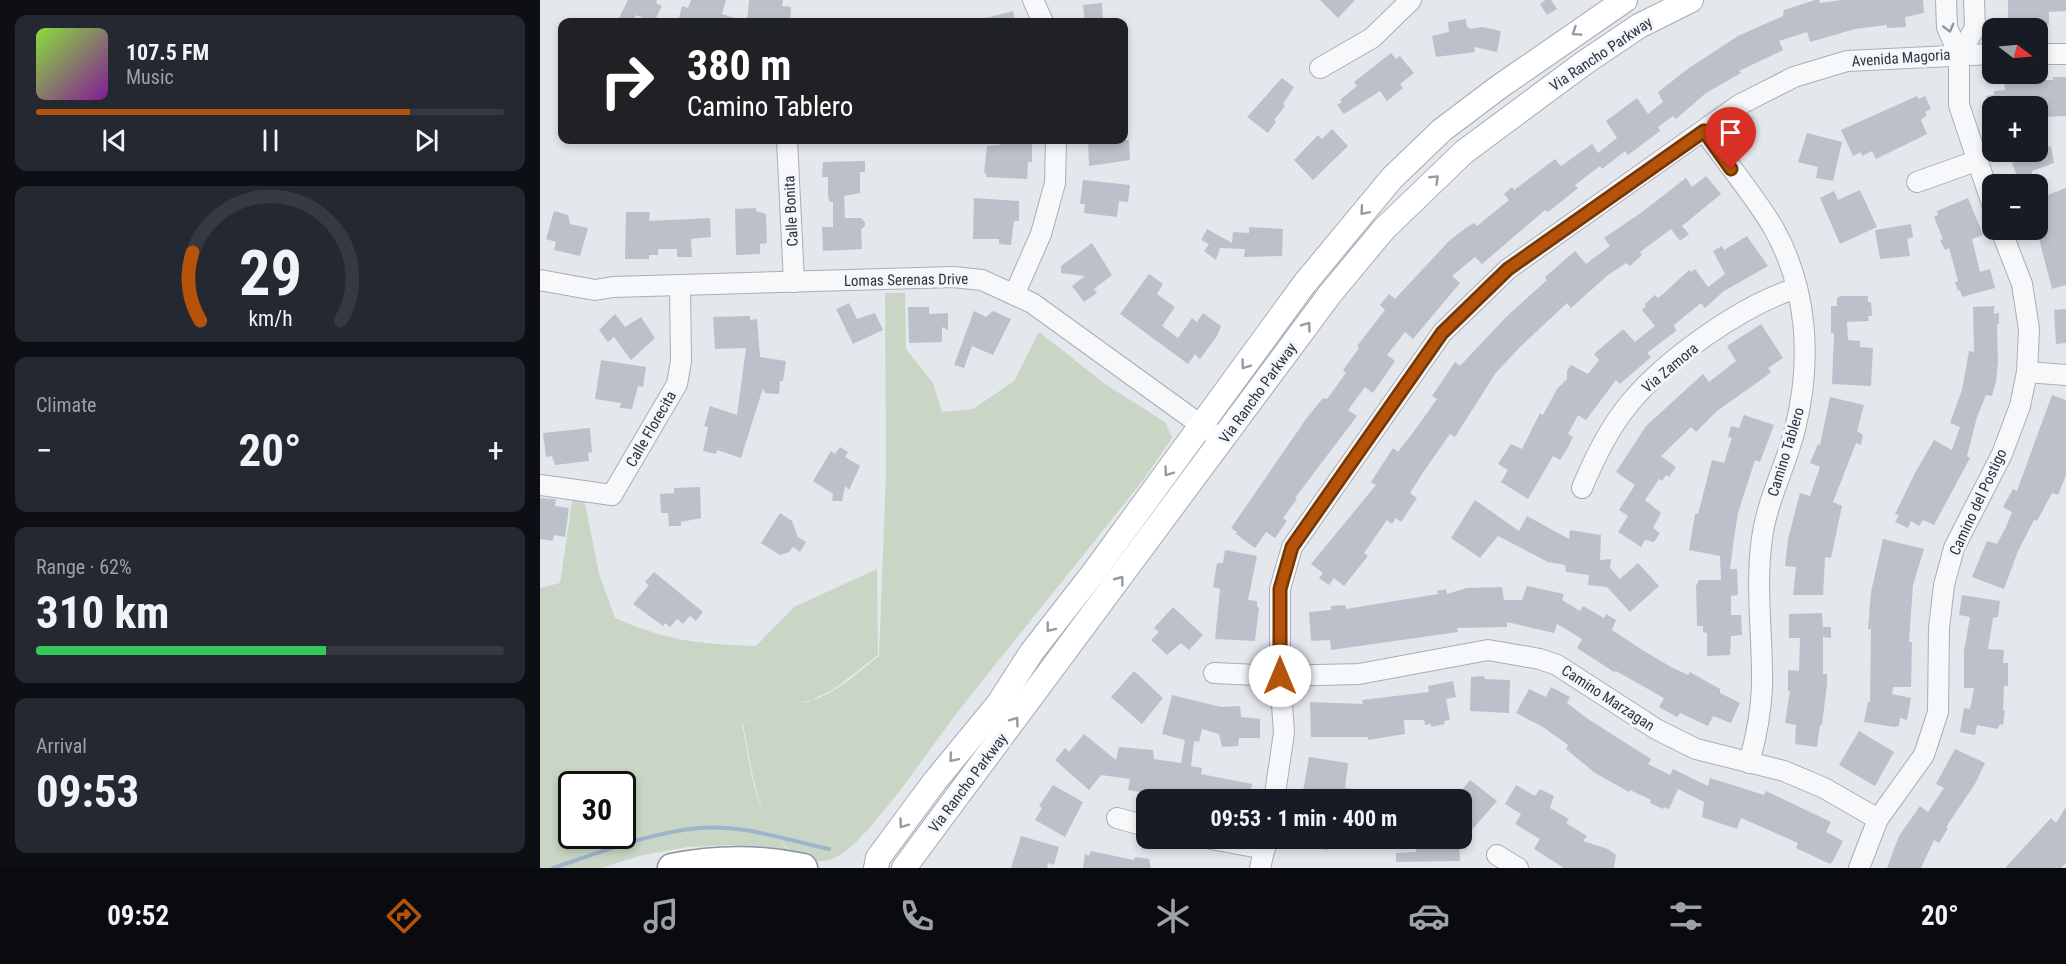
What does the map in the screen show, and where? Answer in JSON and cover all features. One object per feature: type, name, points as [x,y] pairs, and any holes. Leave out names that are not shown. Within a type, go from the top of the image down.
[{"type":"highway","points":[[672,868],[731,860],[779,863],[803,868]]},
{"type":"main road","name":"Via Rancho Parkway","points":[[876,868],[878,858],[920,800],[999,703],[1031,653],[1305,283],[1392,178],[1442,130],[1625,0]]},
{"type":"main road","name":"Via Rancho Parkway","points":[[904,868],[1365,251],[1464,152],[1558,82],[1639,26],[1692,0]]},
{"type":"street","points":[[1033,0],[1041,18]]},
{"type":"street","points":[[1320,68],[1372,38],[1411,0]]},
{"type":"street","points":[[1946,0],[1947,27],[1959,55],[1959,105],[1982,177]]},
{"type":"street","points":[[1959,55],[1975,28],[1974,0]]},
{"type":"street","name":"Avenida Magoria","points":[[1276,789],[1284,733],[1280,676],[1280,589],[1292,547],[1442,333],[1508,269],[1739,105],[1784,82],[1847,61],[1982,54]]},
{"type":"street","points":[[2048,54],[2066,54]]},
{"type":"street","name":"Camino Tablero","points":[[1704,131],[1772,226],[1787,257],[1797,288],[1806,342],[1804,388],[1795,431],[1762,536],[1759,575],[1762,687],[1758,728],[1749,763]]},
{"type":"street","name":"Calle Bonita","points":[[787,144],[794,282]]},
{"type":"street","points":[[1015,293],[1041,234],[1047,214],[1055,183],[1056,144]]},
{"type":"street","points":[[1917,182],[1976,161]]},
{"type":"street","name":"Camino del Postigo","points":[[1859,868],[1878,819],[1924,755],[1938,712],[1939,628],[1944,585],[1954,548],[2001,454],[2017,416],[2027,372],[2029,329],[2022,284],[2005,240]]},
{"type":"street","name":"Lomas Serenas Drive","points":[[540,280],[595,290],[613,287],[953,277],[982,280],[1015,293],[1032,303],[1223,441]]},
{"type":"street","name":"Calle Florecita","points":[[540,485],[612,495],[678,384],[681,361],[680,286]]},
{"type":"street","name":"Via Zamora","points":[[1582,488],[1593,460],[1629,404],[1671,364],[1747,308],[1797,288]]},
{"type":"street","points":[[2027,372],[2066,375]]},
{"type":"street","name":"Camino Marzagan","points":[[1214,673],[1280,676],[1359,674],[1488,650],[1540,659],[1557,666],[1656,729],[1696,749],[1784,771],[1824,788],[1878,819]]},
{"type":"street","points":[[1117,818],[1136,823]]},
{"type":"street","points":[[1260,868],[1265,849]]},
{"type":"street","points":[[1497,855],[1518,868]]},
{"type":"green space","points":[[885,293],[905,293],[906,349],[933,383],[942,412],[973,409],[1014,381],[1039,332],[1105,384],[1165,422],[1172,438],[1146,476],[967,700],[888,806],[858,840],[835,858],[819,861],[799,855],[783,843],[774,831],[789,852],[731,845],[687,847],[639,856],[602,868],[540,868],[540,588],[560,583],[573,495],[584,498],[599,574],[615,618],[667,636],[717,644],[756,646],[794,607],[877,569],[878,655],[834,689],[813,700],[840,687],[879,656],[886,474]],"holes":[[[780,701],[743,724],[755,787],[769,824],[756,792],[752,776],[742,724]]]},
{"type":"building","points":[[628,0],[657,0],[656,3],[662,6],[656,18],[644,18],[636,15],[635,18],[619,18]]},
{"type":"building","points":[[691,0],[726,0],[722,14],[734,18],[679,18],[682,6],[688,8]]},
{"type":"building","points":[[749,0],[783,0],[782,6],[791,7],[790,18],[747,18]]},
{"type":"building","points":[[1320,0],[1355,0],[1338,18]]},
{"type":"building","points":[[1545,0],[1551,0],[1557,9],[1547,15],[1540,4]]},
{"type":"building","points":[[1819,0],[1820,3],[1842,0],[1923,0],[1924,13],[1905,17],[1906,27],[1887,28],[1887,25],[1855,29],[1810,42],[1807,32],[1779,41],[1783,50],[1739,71],[1741,73],[1706,93],[1676,119],[1673,116],[1658,127],[1660,131],[1628,155],[1625,151],[1602,169],[1600,166],[1575,185],[1578,188],[1548,212],[1545,210],[1482,264],[1475,257],[1452,276],[1460,283],[1413,339],[1405,332],[1387,355],[1395,361],[1373,393],[1365,387],[1348,410],[1357,416],[1295,498],[1297,499],[1283,518],[1287,521],[1275,538],[1266,532],[1255,548],[1236,534],[1237,532],[1231,528],[1306,419],[1323,398],[1327,399],[1346,373],[1343,370],[1359,348],[1357,346],[1385,310],[1380,305],[1389,294],[1395,299],[1449,241],[1474,223],[1477,226],[1509,200],[1504,194],[1512,187],[1514,190],[1555,159],[1561,166],[1592,144],[1598,153],[1617,138],[1606,121],[1637,98],[1648,114],[1663,102],[1658,92],[1689,68],[1738,36],[1783,16],[1784,10]]},
{"type":"building","points":[[2008,0],[2066,0],[2066,11],[2049,12],[2049,25],[2048,18],[2008,18]]},
{"type":"building","points":[[1102,3],[1103,18],[1085,18],[1083,5]]},
{"type":"building","points":[[1013,11],[1014,18],[987,18]]},
{"type":"building","points":[[1466,19],[1467,27],[1471,29],[1482,27],[1501,31],[1497,52],[1474,47],[1475,52],[1436,57],[1432,36],[1449,32],[1448,22]]},
{"type":"building","points":[[1391,53],[1396,59],[1400,56],[1414,73],[1400,84],[1403,88],[1387,101],[1380,91],[1344,114],[1337,105],[1342,102],[1340,100],[1357,86],[1354,82]]},
{"type":"building","points":[[2053,77],[2066,77],[2066,116],[2048,117],[2048,96],[1986,96],[1994,95],[1994,91],[2005,90],[2004,84],[2048,84],[2048,80],[2053,80]]},
{"type":"building","points":[[1282,78],[1294,87],[1268,133],[1247,117]]},
{"type":"building","points":[[1917,96],[1919,99],[1925,96],[1931,109],[1925,112],[1927,115],[1921,120],[1927,134],[1876,159],[1872,151],[1862,156],[1861,152],[1853,156],[1841,130]]},
{"type":"building","points":[[1332,129],[1348,146],[1313,180],[1294,160],[1318,135],[1322,139]]},
{"type":"building","points":[[1807,133],[1842,142],[1833,181],[1816,178],[1818,167],[1798,162]]},
{"type":"building","points":[[1129,140],[1130,160],[1089,166],[1088,144],[1128,144]]},
{"type":"building","points":[[1032,144],[1032,162],[1028,162],[1027,179],[986,177],[984,173],[987,146]]},
{"type":"building","points":[[2048,146],[2051,147],[2054,163],[2032,171],[2032,174],[2016,174],[2012,163],[2048,162]]},
{"type":"building","points":[[865,161],[865,172],[860,172],[860,193],[844,196],[845,218],[861,218],[865,222],[861,230],[862,249],[823,251],[822,227],[833,227],[833,202],[830,202],[828,196],[828,177],[822,177],[823,162]]},
{"type":"building","points":[[1706,176],[1721,194],[1682,226],[1689,234],[1680,241],[1671,229],[1640,252],[1642,255],[1630,266],[1626,263],[1608,275],[1571,308],[1567,303],[1495,374],[1455,437],[1450,434],[1410,493],[1417,498],[1401,522],[1396,518],[1392,524],[1387,520],[1364,553],[1368,556],[1344,586],[1334,578],[1329,585],[1319,578],[1323,573],[1311,564],[1376,485],[1371,482],[1393,448],[1398,452],[1437,399],[1432,396],[1455,362],[1460,366],[1507,316],[1547,280],[1545,277],[1575,251],[1586,264],[1610,246],[1604,238],[1686,178],[1692,187]]},
{"type":"building","points":[[1083,180],[1130,185],[1128,202],[1119,201],[1117,217],[1084,213],[1085,204],[1080,204]]},
{"type":"building","points":[[2066,188],[2066,285],[2052,289],[2039,240],[2048,240],[2048,195]]},
{"type":"building","points":[[1860,190],[1877,227],[1840,244],[1820,198],[1834,191],[1838,200]]},
{"type":"building","points":[[974,198],[1019,201],[1019,221],[1014,221],[1011,245],[999,244],[999,239],[973,239]]},
{"type":"building","points":[[1968,198],[1982,233],[1982,235],[1972,239],[1980,272],[1990,269],[1995,288],[1962,297],[1955,282],[1958,281],[1949,248],[1945,250],[1940,240],[1943,239],[1934,217],[1938,215],[1937,211]]},
{"type":"building","points":[[756,208],[756,211],[766,214],[767,243],[760,244],[760,254],[736,255],[735,209]]},
{"type":"building","points":[[554,211],[568,215],[570,224],[588,228],[580,256],[554,250],[556,242],[546,239]]},
{"type":"building","points":[[626,212],[650,212],[649,221],[710,218],[711,237],[691,239],[692,257],[677,257],[677,249],[658,249],[658,255],[649,255],[649,259],[625,259]]},
{"type":"building","points":[[1911,224],[1913,237],[1907,239],[1910,256],[1880,259],[1875,230]]},
{"type":"building","points":[[1249,227],[1283,229],[1282,256],[1244,257],[1245,249],[1220,248],[1216,260],[1204,251],[1209,244],[1201,240],[1207,229],[1232,243],[1233,232],[1249,233]]},
{"type":"building","points":[[1747,236],[1768,266],[1724,291],[1705,308],[1701,303],[1674,325],[1676,331],[1647,353],[1651,357],[1620,384],[1616,380],[1586,420],[1578,415],[1568,434],[1573,437],[1567,449],[1560,460],[1553,456],[1528,499],[1501,482],[1508,470],[1498,464],[1511,444],[1522,449],[1540,413],[1543,415],[1557,389],[1567,379],[1567,371],[1571,365],[1588,374],[1599,360],[1594,354],[1623,329],[1635,342],[1655,326],[1642,310],[1645,304],[1655,295],[1658,298],[1689,270],[1691,272],[1695,269],[1708,287],[1725,274],[1713,251],[1722,246],[1724,250]]},
{"type":"building","points":[[1092,243],[1112,275],[1094,289],[1097,293],[1084,302],[1072,286],[1085,276],[1061,273],[1061,266]]},
{"type":"building","points":[[1149,274],[1163,284],[1157,294],[1175,307],[1162,326],[1178,338],[1192,318],[1197,322],[1203,313],[1221,326],[1217,336],[1200,359],[1195,354],[1188,364],[1120,314]]},
{"type":"building","points":[[1868,296],[1868,302],[1871,302],[1872,316],[1868,316],[1869,321],[1847,322],[1848,340],[1860,341],[1860,347],[1873,348],[1871,386],[1832,384],[1834,333],[1831,333],[1831,306],[1837,306],[1837,298]]},
{"type":"building","points":[[849,303],[857,319],[875,313],[883,330],[853,344],[836,309]]},
{"type":"building","points":[[1994,306],[1994,314],[1999,313],[1996,382],[1992,396],[1986,395],[1977,417],[1967,456],[1970,458],[1934,525],[1923,520],[1919,526],[1911,521],[1908,528],[1895,522],[1899,515],[1895,514],[1915,473],[1934,440],[1952,450],[1960,427],[1950,423],[1962,390],[1969,351],[1974,352],[1973,307]]},
{"type":"building","points":[[908,307],[929,307],[929,314],[948,313],[948,330],[942,327],[942,342],[909,343]]},
{"type":"building","points":[[2066,309],[2066,343],[2056,344],[2054,310]]},
{"type":"building","points":[[974,311],[986,317],[993,311],[1011,319],[993,355],[972,346],[964,368],[954,365]]},
{"type":"building","points":[[615,314],[625,327],[641,317],[655,338],[631,360],[614,337],[608,342],[599,330]]},
{"type":"building","points":[[750,316],[750,320],[757,319],[760,357],[786,361],[779,394],[765,393],[763,388],[741,458],[717,450],[716,454],[703,451],[708,427],[704,426],[710,406],[737,415],[746,348],[715,349],[713,317]]},
{"type":"building","points":[[1761,324],[1783,358],[1768,368],[1771,372],[1717,411],[1696,432],[1691,427],[1661,456],[1676,467],[1669,477],[1666,475],[1662,481],[1659,479],[1645,500],[1661,513],[1653,528],[1660,533],[1654,542],[1645,540],[1641,547],[1618,532],[1628,516],[1619,510],[1635,485],[1616,472],[1646,426],[1703,374],[1709,382],[1736,361],[1727,346]]},
{"type":"building","points":[[601,360],[646,367],[643,387],[638,386],[632,409],[620,408],[621,403],[595,399]]},
{"type":"building","points":[[2052,395],[2066,400],[2066,475],[2058,495],[2052,493],[2037,521],[2034,520],[2018,551],[2004,589],[1972,577],[1987,541],[1997,544],[2006,527],[2012,512],[2003,507],[2013,489],[2017,491]]},
{"type":"building","points":[[1830,397],[1864,405],[1857,431],[1863,435],[1861,445],[1856,443],[1833,502],[1842,506],[1831,558],[1825,557],[1823,595],[1793,595],[1796,567],[1785,566],[1788,539],[1800,493],[1810,496],[1820,467],[1810,463],[1818,444],[1820,445]]},
{"type":"building","points":[[1744,415],[1774,425],[1760,462],[1755,460],[1738,513],[1734,538],[1730,569],[1737,569],[1738,595],[1731,596],[1731,615],[1741,615],[1742,635],[1731,636],[1730,655],[1707,656],[1707,633],[1703,632],[1703,626],[1697,626],[1696,586],[1699,580],[1721,580],[1720,556],[1689,550],[1695,514],[1698,514],[1712,460],[1724,463],[1732,438],[1728,437],[1731,426],[1739,428]]},
{"type":"building","points":[[590,428],[592,452],[588,453],[589,461],[555,465],[552,456],[546,457],[543,433]]},
{"type":"building","points":[[840,447],[848,452],[845,457],[860,466],[849,490],[845,486],[842,501],[832,501],[833,494],[813,481],[831,451],[835,454]]},
{"type":"building","points":[[700,487],[701,518],[681,522],[681,526],[669,526],[668,513],[661,513],[660,494],[674,493],[674,488]]},
{"type":"building","points":[[540,498],[556,499],[555,506],[569,508],[565,537],[554,535],[553,541],[540,539]]},
{"type":"building","points":[[1475,500],[1519,531],[1527,516],[1569,539],[1570,530],[1601,535],[1600,560],[1611,559],[1610,568],[1620,579],[1638,563],[1659,586],[1630,612],[1607,587],[1588,585],[1589,575],[1566,572],[1565,565],[1548,562],[1498,536],[1480,558],[1451,538]]},
{"type":"building","points":[[780,513],[792,521],[798,537],[806,542],[800,552],[793,547],[789,552],[780,555],[761,543]]},
{"type":"building","points":[[1883,539],[1924,549],[1913,585],[1909,642],[1912,642],[1911,687],[1893,687],[1892,694],[1911,698],[1907,720],[1900,718],[1899,726],[1894,727],[1864,722],[1868,702],[1870,702],[1871,629],[1868,629],[1871,592]]},
{"type":"building","points":[[1225,550],[1257,556],[1248,600],[1257,601],[1257,607],[1259,607],[1255,641],[1215,639],[1220,589],[1213,587],[1217,563],[1223,563]]},
{"type":"building","points":[[654,572],[703,612],[696,621],[690,616],[683,624],[677,619],[670,627],[665,623],[663,626],[633,604],[649,585],[645,582]]},
{"type":"building","points":[[1527,586],[1564,594],[1562,600],[1580,611],[1583,606],[1604,618],[1606,614],[1616,620],[1612,630],[1671,667],[1688,675],[1690,672],[1720,689],[1720,693],[1740,703],[1731,723],[1713,716],[1708,726],[1680,713],[1677,717],[1659,707],[1664,698],[1616,671],[1614,672],[1577,648],[1582,639],[1557,624],[1554,633],[1507,622],[1507,627],[1457,628],[1458,632],[1331,650],[1330,640],[1311,641],[1309,612],[1331,610],[1331,606],[1345,605],[1346,609],[1438,594],[1437,591],[1446,589],[1447,594],[1467,588],[1502,587],[1504,600],[1522,600]]},
{"type":"building","points":[[1962,595],[2000,601],[1998,617],[1993,618],[1988,649],[2004,650],[2003,663],[2008,663],[2008,686],[2004,686],[2003,725],[2000,724],[1998,729],[1977,725],[1975,735],[1960,732],[1964,708],[1970,709],[1974,688],[1964,688],[1964,651],[1970,617],[1959,615]]},
{"type":"building","points":[[1173,607],[1203,635],[1189,650],[1181,643],[1167,655],[1151,640],[1159,632],[1154,628]]},
{"type":"building","points":[[1822,613],[1823,627],[1831,627],[1831,638],[1823,637],[1823,674],[1827,674],[1827,684],[1817,747],[1795,744],[1796,725],[1785,723],[1790,691],[1788,691],[1788,670],[1799,671],[1800,638],[1789,638],[1789,614]]},
{"type":"building","points":[[1134,671],[1163,698],[1142,724],[1111,697]]},
{"type":"building","points":[[1484,676],[1485,679],[1510,680],[1509,713],[1470,711],[1471,677]]},
{"type":"building","points":[[1453,681],[1456,697],[1446,699],[1450,720],[1444,721],[1445,724],[1431,727],[1431,724],[1425,725],[1424,720],[1404,720],[1405,734],[1368,740],[1368,737],[1311,737],[1310,702],[1363,704],[1362,700],[1429,692],[1428,686]]},
{"type":"building","points":[[1551,687],[1570,697],[1567,703],[1588,719],[1651,759],[1648,764],[1670,775],[1673,769],[1708,786],[1710,778],[1764,795],[1766,791],[1831,822],[1826,832],[1843,841],[1833,861],[1830,864],[1796,848],[1798,843],[1741,818],[1737,829],[1702,817],[1704,802],[1678,789],[1669,809],[1664,807],[1663,809],[1650,803],[1651,800],[1630,790],[1629,792],[1595,773],[1566,749],[1568,745],[1543,727],[1516,713],[1529,689],[1546,697]]},
{"type":"building","points":[[1172,695],[1221,707],[1240,706],[1241,717],[1260,719],[1260,738],[1239,738],[1238,746],[1222,747],[1219,734],[1202,729],[1199,742],[1194,741],[1191,766],[1202,768],[1201,774],[1252,784],[1251,789],[1136,789],[1136,791],[1128,790],[1130,779],[1101,775],[1089,790],[1055,760],[1065,748],[1069,752],[1084,734],[1116,760],[1119,747],[1153,750],[1154,759],[1181,763],[1185,740],[1162,734]]},
{"type":"building","points":[[1859,731],[1894,752],[1875,786],[1839,765]]},
{"type":"building","points":[[1955,749],[1985,763],[1975,784],[1946,827],[1948,828],[1939,843],[1934,840],[1921,868],[1887,868],[1899,836],[1920,806],[1928,812],[1944,788],[1936,784]]},
{"type":"building","points":[[1309,757],[1348,763],[1345,788],[1352,789],[1303,789]]},
{"type":"building","points":[[1470,780],[1497,801],[1472,830],[1472,789],[1463,789]]},
{"type":"building","points":[[1053,785],[1083,802],[1065,837],[1035,820],[1042,808],[1039,806]]},
{"type":"building","points":[[1516,785],[1535,796],[1540,789],[1554,796],[1550,808],[1569,819],[1566,823],[1587,836],[1583,841],[1608,849],[1616,855],[1614,868],[1564,868],[1534,849],[1540,839],[1515,824],[1521,814],[1505,804]]},
{"type":"building","points":[[2066,807],[2066,863],[2061,868],[2005,868],[2051,818],[2056,823]]},
{"type":"building","points":[[1021,836],[1059,847],[1054,865],[1048,863],[1047,868],[1011,868]]},
{"type":"building","points":[[1416,849],[1459,849],[1460,861],[1396,862],[1396,853],[1416,852]]},
{"type":"building","points":[[1091,851],[1134,860],[1135,857],[1149,859],[1151,868],[1083,868],[1085,854],[1089,856]]},
{"type":"waterway","points":[[553,868],[661,834],[699,828],[732,828],[829,849]]},
{"type":"route","points":[[1280,676],[1280,589],[1292,547],[1442,333],[1508,269],[1704,131],[1731,169]]}]
